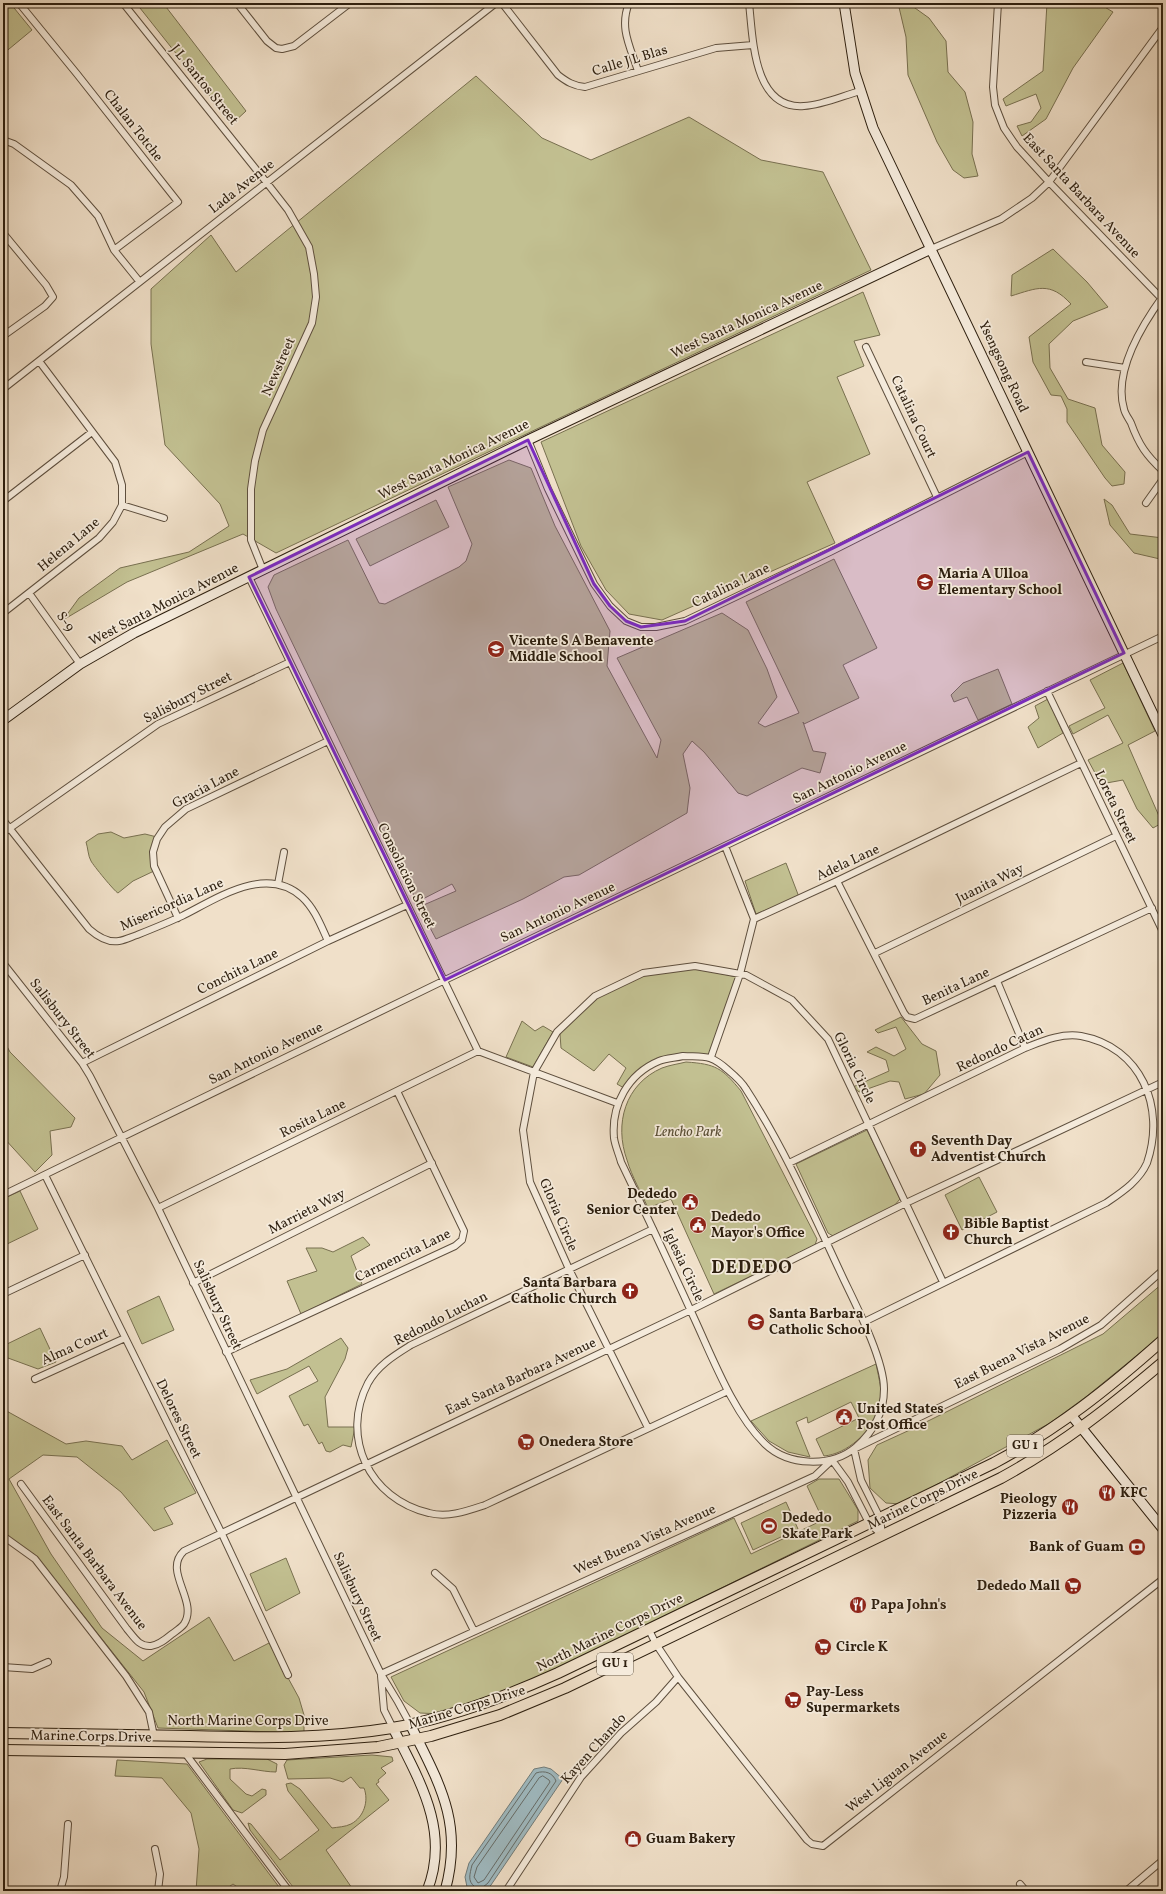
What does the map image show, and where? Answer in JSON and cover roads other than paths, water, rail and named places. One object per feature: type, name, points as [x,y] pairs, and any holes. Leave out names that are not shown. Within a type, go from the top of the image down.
[{"type":"main road","name":"Ysengsong Road","points":[[844,3],[851,53],[860,91],[882,149],[932,249],[1163,735]]},
{"type":"main road","name":"West Santa Monica Avenue","points":[[3,720],[80,664],[122,640],[528,440],[932,249]]},
{"type":"main road","name":"North Marine Corps Drive","points":[[3,1733],[285,1738],[355,1733],[393,1728],[462,1710],[515,1692],[649,1630],[994,1463],[1033,1441],[1072,1416],[1163,1340]]},
{"type":"main road","name":"Marine Corps Drive","points":[[3,1750],[185,1753],[308,1753],[356,1750],[418,1740],[479,1722],[526,1705],[1002,1478],[1082,1428],[1163,1362]]},
{"type":"main road","points":[[1072,1416],[1163,1529]]},
{"type":"main road","points":[[410,1724],[440,1784],[451,1821],[452,1858],[445,1891]]},
{"type":"main road","points":[[393,1728],[424,1791],[434,1824],[435,1857],[433,1873],[427,1891]]},
{"type":"street","name":"Chalan Totche","points":[[19,3],[178,202],[114,250]]},
{"type":"street","name":"J L Santos Street","points":[[123,3],[267,183]]},
{"type":"street","points":[[236,3],[266,41],[276,48],[282,49],[294,46],[350,3]]},
{"type":"street","name":"Lada Avenue","points":[[3,389],[496,3]]},
{"type":"street","name":"Calle J L Blas","points":[[502,3],[558,75],[566,82],[586,88],[638,70],[716,48],[754,45]]},
{"type":"street","points":[[629,3],[624,16],[625,31],[638,70]]},
{"type":"street","points":[[749,3],[754,45],[761,80],[772,94],[786,104],[803,106],[824,102],[860,91]]},
{"type":"street","name":"East Santa Barbara Avenue","points":[[998,3],[993,87],[995,105],[1004,128],[1017,147],[1049,182],[1162,298]]},
{"type":"street","points":[[932,249],[1001,219],[1032,198],[1049,182],[1163,27]]},
{"type":"street","points":[[3,140],[14,144],[71,185],[98,216],[114,250],[139,281]]},
{"type":"street","name":"Newstreet","points":[[263,570],[251,540],[251,489],[255,461],[264,430],[312,323],[316,297],[314,274],[309,247],[288,210],[267,183]]},
{"type":"street","points":[[3,233],[46,285],[53,297],[45,306],[3,336]]},
{"type":"street","points":[[1162,298],[1136,337],[1125,368],[1122,387],[1124,409],[1139,445],[1149,458],[1163,471]]},
{"type":"street","name":"Catalina Court","points":[[866,347],[937,497]]},
{"type":"street","name":"Helena Lane","points":[[3,612],[99,538],[113,522],[122,505],[122,485],[115,462],[39,361]]},
{"type":"street","points":[[1086,362],[1125,368]]},
{"type":"street","points":[[3,501],[92,432]]},
{"type":"street","name":"Catalina Lane","points":[[528,440],[548,489],[594,584],[610,606],[626,621],[641,627],[656,627],[685,621],[830,552],[1028,452]]},
{"type":"street","points":[[1146,503],[1163,479]]},
{"type":"street","points":[[122,505],[164,518]]},
{"type":"street","name":"Consolacion Street","points":[[249,577],[406,905],[445,980],[478,1051]]},
{"type":"street","name":"S-9","points":[[29,593],[80,664]]},
{"type":"street","name":"San Antonio Avenue","points":[[3,1195],[445,980],[1124,653],[1163,636]]},
{"type":"street","name":"Salisbury Street","points":[[3,833],[158,724],[290,662]]},
{"type":"street","name":"Loreta Street","points":[[1047,691],[1163,932]]},
{"type":"street","name":"Gracia Lane","points":[[178,918],[154,866],[153,852],[157,839],[165,827],[186,809],[328,741]]},
{"type":"street","name":"Adela Lane","points":[[754,919],[837,881],[1081,763]]},
{"type":"street","name":"Misericordia Lane","points":[[3,820],[89,929],[98,937],[119,941],[178,918],[237,888],[261,883],[278,884],[291,889],[302,897],[312,909],[328,941]]},
{"type":"street","name":"Juanita Way","points":[[875,953],[1116,836]]},
{"type":"street","points":[[711,1057],[740,974],[754,919],[724,846]]},
{"type":"street","points":[[278,884],[284,852]]},
{"type":"street","name":"Benita Lane","points":[[837,881],[875,953],[904,1013],[910,1018],[919,1018],[1152,908]]},
{"type":"street","name":"Conchita Lane","points":[[82,1063],[328,941],[406,905]]},
{"type":"street","name":"Salisbury Street","points":[[3,963],[82,1063],[158,1208],[381,1674],[410,1724]]},
{"type":"street","name":"Gloria Circle","points":[[648,1428],[610,1349],[569,1270],[530,1182],[523,1130],[534,1072],[557,1032],[595,996],[643,973],[695,966],[746,975],[792,1000],[828,1039],[943,1282]]},
{"type":"street","points":[[997,981],[1025,1048]]},
{"type":"street","name":"Redondo Catan","points":[[789,1163],[868,1126],[1025,1048],[1052,1037],[1080,1036],[1107,1044],[1130,1060],[1149,1088],[1156,1109],[1156,1137],[1147,1164],[1129,1187],[1106,1203],[864,1322]]},
{"type":"street","points":[[478,1051],[617,1103]]},
{"type":"street","name":"Rosita Lane","points":[[158,1208],[478,1051]]},
{"type":"street","name":"Iglesia Circle","points":[[683,1056],[711,1057],[728,1070],[745,1087],[789,1163],[864,1322],[879,1364],[884,1387],[881,1411],[878,1418],[871,1432],[854,1449],[832,1460],[809,1462],[786,1457],[766,1445],[751,1427],[728,1390],[622,1162],[614,1139],[617,1103],[623,1092],[639,1074],[659,1061],[683,1056]]},
{"type":"street","name":"East Santa Barbara Avenue","points":[[21,1484],[127,1629],[139,1643],[146,1646],[155,1646],[184,1624],[187,1616],[187,1608],[176,1565],[180,1555],[365,1464],[691,1310],[827,1244],[906,1203],[1163,1082]]},
{"type":"street","name":"Carmencita Lane","points":[[226,1352],[459,1243],[464,1235],[464,1231],[397,1091]]},
{"type":"street","name":"Marrieta Way","points":[[193,1283],[432,1163]]},
{"type":"street","name":"Delores Street","points":[[45,1175],[222,1534],[288,1675]]},
{"type":"street","name":"Redondo Luchan","points":[[653,1229],[411,1345],[387,1360],[369,1382],[358,1408],[357,1436],[365,1464],[380,1487],[403,1504],[430,1514],[458,1514],[485,1505],[728,1390]]},
{"type":"street","points":[[3,1294],[85,1255]]},
{"type":"street","name":"East Buena Vista Avenue","points":[[854,1449],[1060,1349],[1100,1325],[1163,1270]]},
{"type":"street","name":"Alma Court","points":[[35,1379],[125,1338]]},
{"type":"street","points":[[854,1449],[861,1480],[880,1518],[882,1535]]},
{"type":"street","points":[[832,1460],[848,1482],[869,1523],[882,1535]]},
{"type":"street","name":"West Buena Vista Avenue","points":[[381,1674],[815,1476],[832,1460]]},
{"type":"street","points":[[3,1536],[35,1559],[118,1666],[149,1712],[154,1736]]},
{"type":"street","points":[[435,1573],[453,1589],[474,1631]]},
{"type":"street","name":"West Liguan Avenue","points":[[678,1677],[807,1840],[817,1846],[822,1846],[1163,1579]]},
{"type":"street","points":[[649,1630],[656,1644],[678,1677]]},
{"type":"street","points":[[3,1668],[32,1669],[48,1662]]},
{"type":"street","name":"Salisbury Street","points":[[381,1674],[384,1710],[393,1728]]},
{"type":"street","name":"Kayen Chando","points":[[506,1891],[581,1777],[621,1733],[656,1702],[678,1677]]},
{"type":"street","points":[[185,1753],[289,1891]]},
{"type":"street","points":[[60,1891],[64,1877],[68,1824]]},
{"type":"street","points":[[155,1849],[160,1874],[158,1891]]},
{"type":"street","points":[[1126,1891],[1163,1860]]},
{"type":"street","points":[[1020,1884],[1026,1891]]},
{"type":"water","points":[[544,1767],[551,1769],[563,1779],[491,1885],[485,1891],[475,1891],[467,1887],[465,1877],[469,1863],[534,1769]]},
{"type":"place","name":"Maria A Ulloa Elementary School","points":[[925,582]]},
{"type":"place","name":"Vicente S A Benavente Middle School","points":[[496,649]]},
{"type":"place","name":"Seventh Day Adventist Church","points":[[918,1149]]},
{"type":"place","name":"Dededo Senior Center","points":[[690,1202]]},
{"type":"place","name":"Dededo Mayor's Office","points":[[698,1225]]},
{"type":"place","name":"Bible Baptist Church","points":[[951,1232]]},
{"type":"place","name":"Santa Barbara Catholic Church","points":[[630,1291]]},
{"type":"place","name":"Santa Barbara Catholic School","points":[[756,1322]]},
{"type":"place","name":"United States Post Office","points":[[844,1417]]},
{"type":"place","name":"Onedera Store","points":[[526,1442]]},
{"type":"place","name":"KFC","points":[[1107,1493]]},
{"type":"place","name":"Pieology Pizzeria","points":[[1070,1507]]},
{"type":"place","name":"Dededo Skate Park","points":[[769,1526]]},
{"type":"place","name":"Bank of Guam","points":[[1137,1547]]},
{"type":"place","name":"Dededo Mall","points":[[1073,1586]]},
{"type":"place","name":"Papa John's","points":[[858,1605]]},
{"type":"place","name":"Circle K","points":[[823,1647]]},
{"type":"place","name":"Pay-Less Supermarkets","points":[[793,1700]]},
{"type":"place","name":"Guam Bakery","points":[[633,1839]]},
{"type":"district","name":"DEDEDO","points":[[752,1268]]},
{"type":"park label","name":"Lencho Park","points":[[688,1132]]}]
